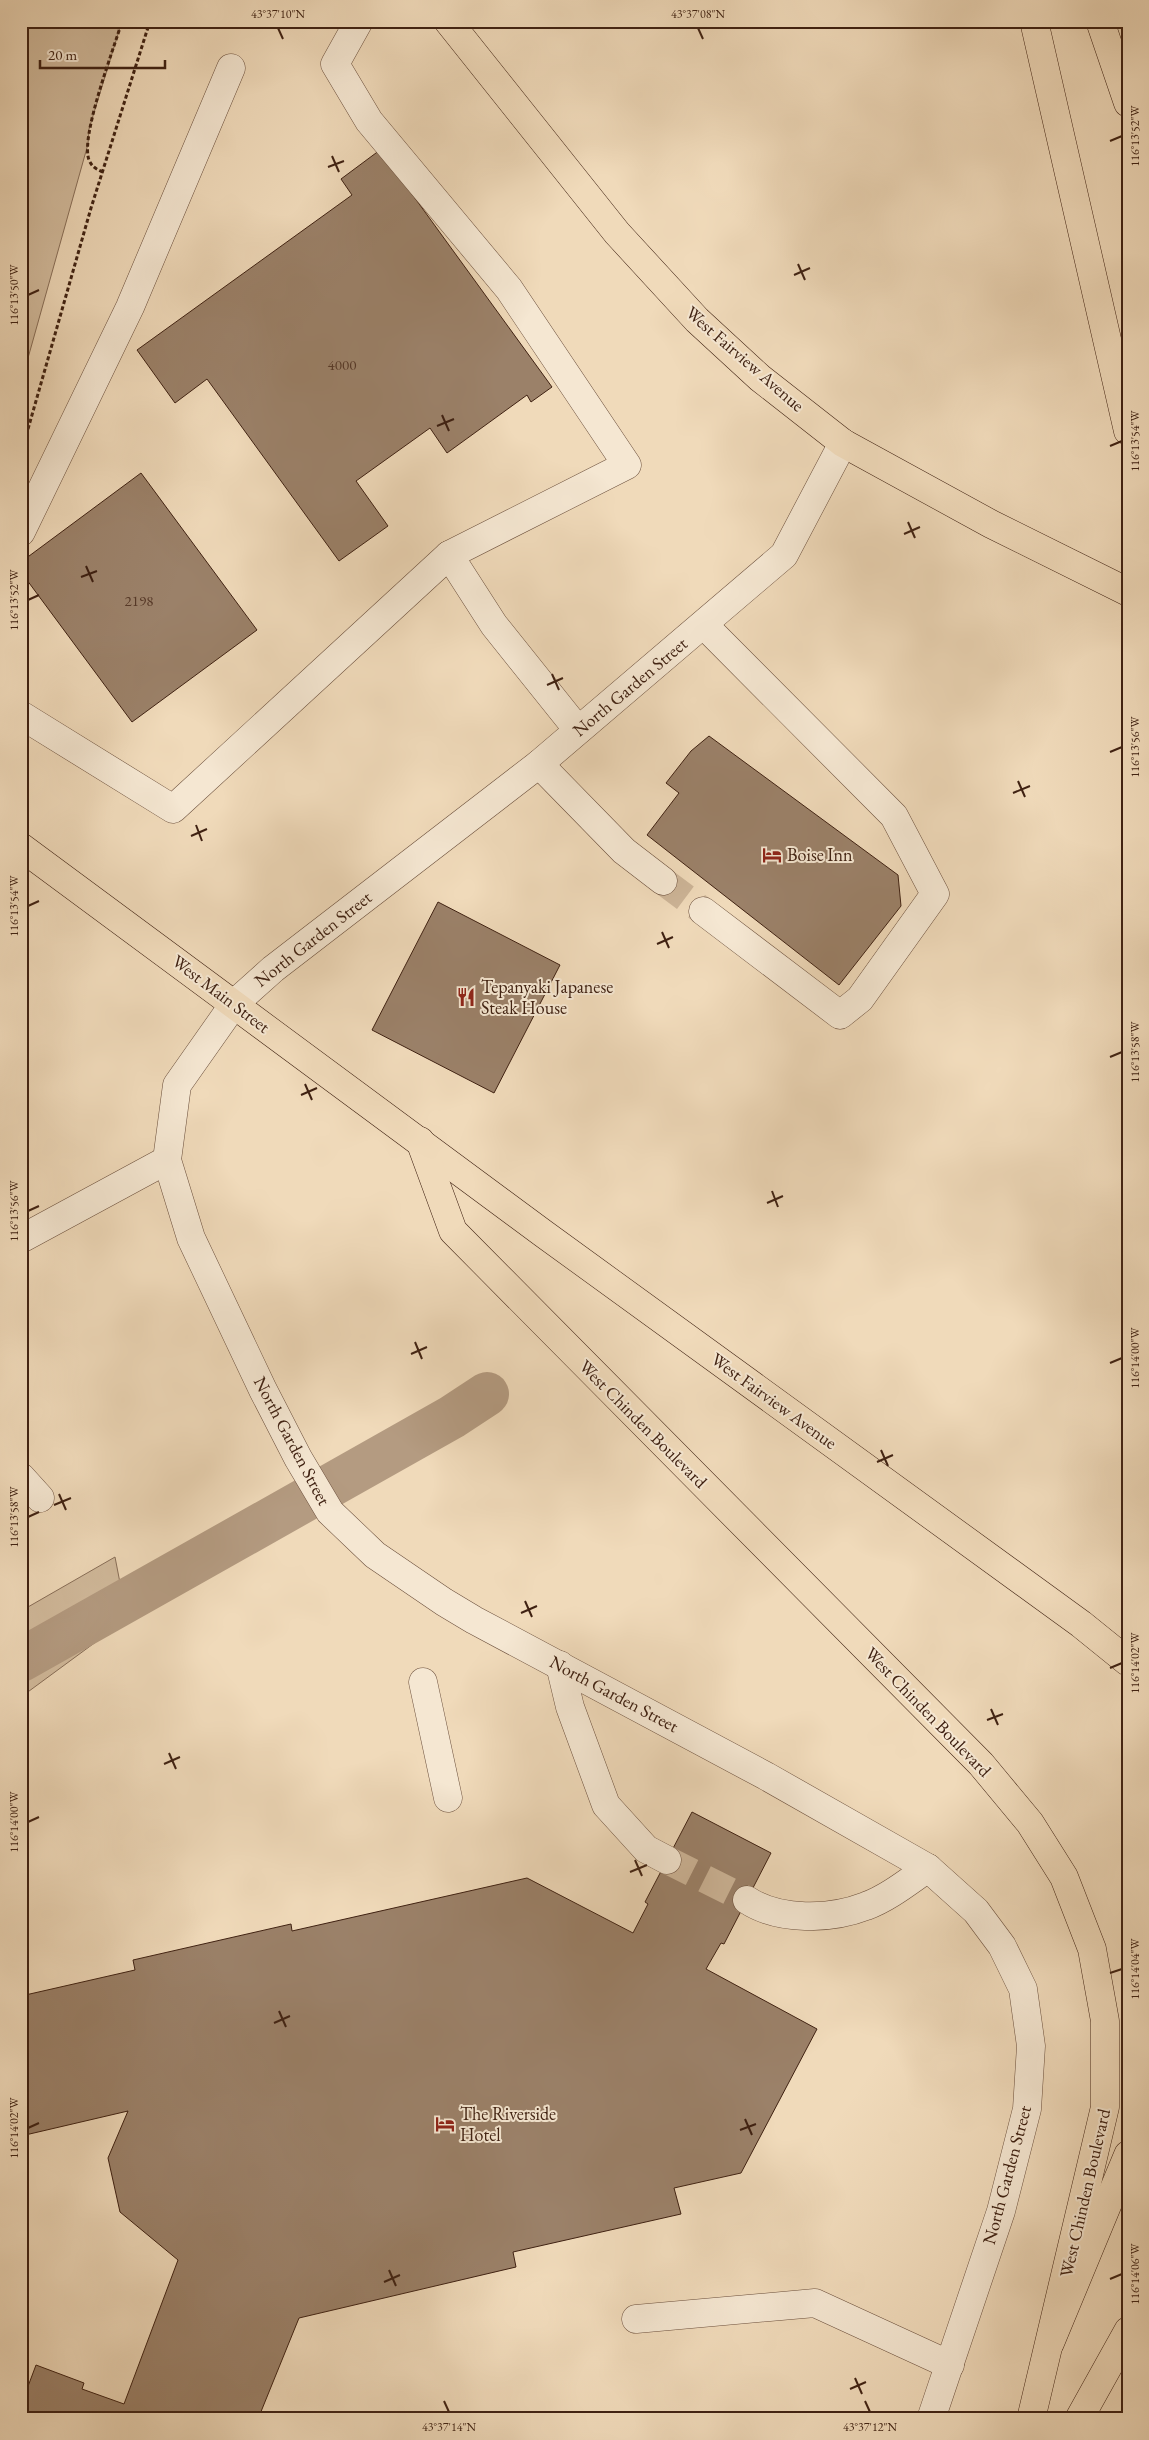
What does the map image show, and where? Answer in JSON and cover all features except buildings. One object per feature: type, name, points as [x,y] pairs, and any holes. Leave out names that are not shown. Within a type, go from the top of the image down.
[{"type":"main road","name":"West Fairview Avenue","points":[[448,21],[617,233],[697,320],[760,378],[843,442],[991,524],[1128,592]]},
{"type":"main road","points":[[1034,21],[1128,431]]},
{"type":"main road","points":[[1100,21],[1128,103]]},
{"type":"main road","name":"West Main Street","points":[[21,847],[420,1141]]},
{"type":"main road","name":"West Fairview Avenue","points":[[420,1141],[552,1240],[1081,1624],[1128,1662]]},
{"type":"main road","name":"West Chinden Boulevard","points":[[420,1141],[453,1231],[981,1764],[1030,1823],[1064,1877],[1092,1949],[1105,2021],[1106,2107],[1030,2419]]},
{"type":"main road","points":[[1050,2343],[1128,2155]]},
{"type":"main road","points":[[1079,2419],[1128,2331]]},
{"type":"street","points":[[21,715],[173,809],[449,555],[627,465],[509,289],[369,121],[335,64],[359,21]]},
{"type":"street","points":[[21,532],[130,307],[232,68]]},
{"type":"street","name":"North Garden Street","points":[[843,442],[784,555],[704,625],[538,764],[273,969],[234,1004],[177,1086],[167,1160],[191,1238],[298,1458],[330,1512],[375,1555],[444,1602],[766,1776],[928,1868],[976,1911],[1002,1946],[1023,1989],[1031,2046],[1027,2109],[1000,2211],[931,2419]]},
{"type":"street","points":[[449,555],[494,625],[578,730]]},
{"type":"street","points":[[703,911],[840,1015],[860,1000],[935,894],[894,816],[704,625]]},
{"type":"street","points":[[538,764],[624,851],[663,881]]},
{"type":"street","points":[[21,1239],[167,1160]]},
{"type":"street","points":[[21,1477],[40,1498]]},
{"type":"street","points":[[560,1665],[570,1707],[606,1805],[646,1850],[667,1860]]},
{"type":"street","points":[[423,1682],[448,1798]]},
{"type":"street","points":[[747,1900],[760,1909],[813,1918],[866,1906],[928,1868]]},
{"type":"street","points":[[636,2320],[815,2303],[950,2364]]},
{"type":"path","points":[[103,172],[94,168],[88,159],[89,129],[122,21]]},
{"type":"path","points":[[26,436],[103,172],[150,21]]},
{"type":"shaded area","points":[[21,21],[122,21],[89,129],[88,144],[21,383]]},
{"type":"shaded area","points":[[115,1557],[127,1619],[21,1697],[21,1611]]},
{"type":"waterway","points":[[21,1660],[452,1417],[487,1394]]},
{"type":"tunnel","points":[[663,881],[703,911]]},
{"type":"tunnel","points":[[667,1860],[747,1900]]},
{"type":"place","name":"Boise Inn","points":[[772,855]]},
{"type":"place","name":"Tepanyaki Japanese Steak House","points":[[466,997]]},
{"type":"place","name":"The Riverside Hotel","points":[[445,2124]]}]
